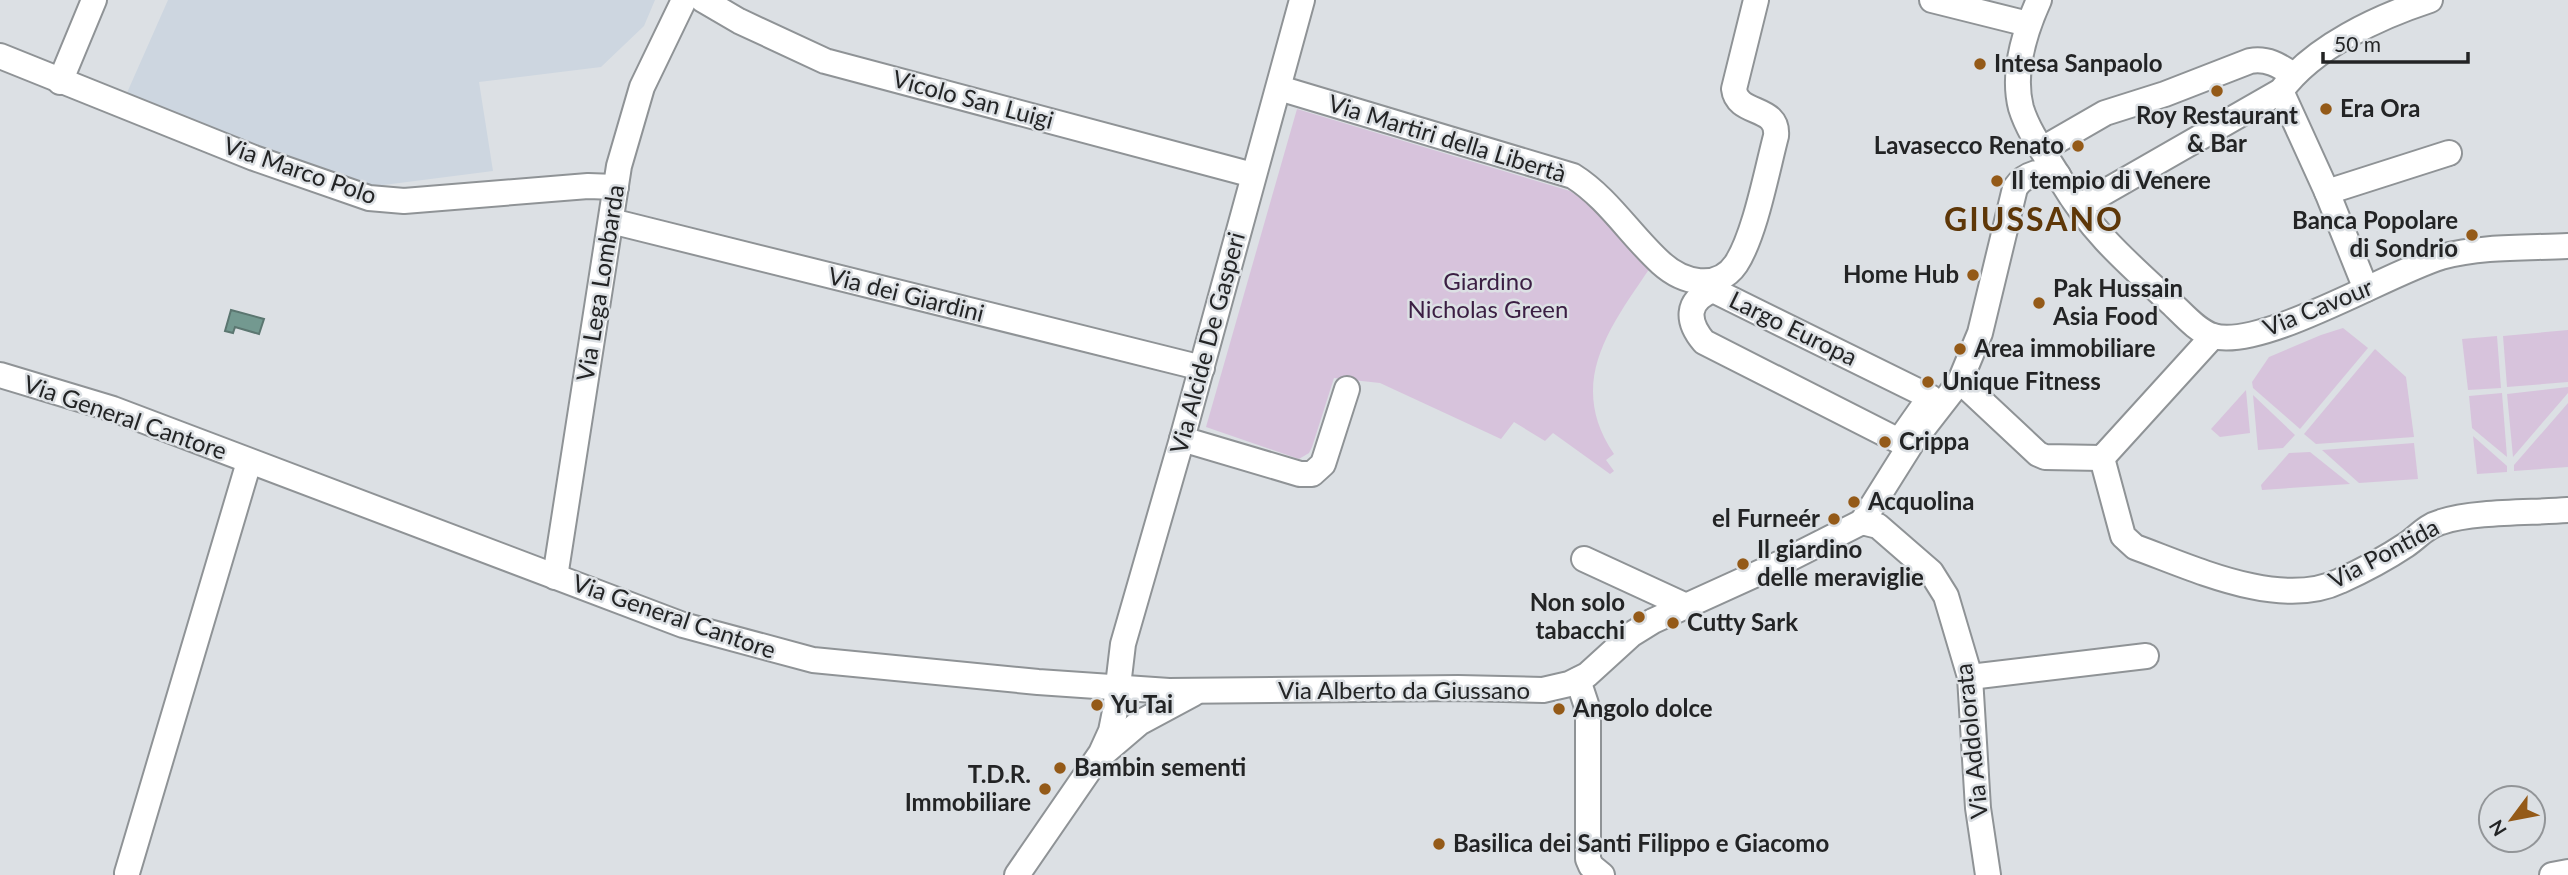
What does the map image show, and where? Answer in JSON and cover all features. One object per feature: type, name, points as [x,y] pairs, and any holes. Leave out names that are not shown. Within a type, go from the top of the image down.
[{"type":"street","points":[[60,82],[94,0]]},
{"type":"street","name":"Via Lega Lombarda","points":[[555,577],[616,187],[635,104],[684,0]]},
{"type":"street","name":"Vicolo San Luigi","points":[[703,0],[739,21],[825,61],[1253,175]]},
{"type":"street","name":"Via Alcide De Gasperi","points":[[1119,687],[1123,644],[1202,368],[1302,0]]},
{"type":"street","name":"Via Martiri della Libertà","points":[[1279,88],[1573,176],[1588,186],[1661,263],[1681,278],[1704,281],[1726,274],[1741,255],[1756,212],[1777,127],[1767,115],[1742,104],[1734,95],[1756,0]]},
{"type":"street","points":[[1932,0],[2028,24]]},
{"type":"street","points":[[1960,381],[2038,454],[2045,457],[2102,458],[2213,336],[2192,322],[2101,238],[2058,175],[2025,106],[2020,73],[2023,40],[2039,0]]},
{"type":"street","points":[[2082,205],[2287,83],[2323,51],[2420,3]]},
{"type":"street","name":"Via Marco Polo","points":[[0,57],[254,158],[380,200],[404,201],[588,186],[616,187]]},
{"type":"street","points":[[1862,522],[1910,444],[1960,381],[1980,333],[2012,195],[2021,179],[2039,158],[2044,147],[2105,113],[2165,94],[2250,61],[2261,59],[2272,62],[2287,83],[2366,289]]},
{"type":"street","points":[[2044,147],[2095,223],[2101,238]]},
{"type":"street","points":[[2327,192],[2449,153]]},
{"type":"street","points":[[2021,179],[2037,172],[2058,175]]},
{"type":"street","name":"Via dei Giardini","points":[[611,221],[1202,368]]},
{"type":"street","name":"Via Cavour","points":[[2213,336],[2250,335],[2303,317],[2417,266],[2459,253],[2568,246]]},
{"type":"street","name":"Largo Europa","points":[[1713,290],[1930,397],[1899,441],[1704,342],[1692,327],[1691,318],[1696,300],[1713,290]]},
{"type":"street","name":"Via General Cantore","points":[[0,375],[113,409],[683,625],[813,660],[1038,682],[1119,687]]},
{"type":"street","points":[[1182,439],[1300,474],[1312,474],[1323,464],[1347,389]]},
{"type":"street","name":"Via Pontida","points":[[2102,458],[2123,536],[2128,542],[2135,547],[2244,585],[2265,588],[2300,591],[2339,582],[2405,546],[2429,526],[2441,522],[2467,517],[2568,510]]},
{"type":"street","name":"Via General Cantore","points":[[127,873],[249,462]]},
{"type":"street","name":"Via Alberto da Giussano","points":[[1017,875],[1097,760],[1111,731],[1119,687],[1200,691],[1458,688],[1533,691],[1560,687],[1578,680],[1632,634],[1862,522]]},
{"type":"street","name":"Via Addolorata","points":[[1862,522],[1878,526],[1931,572],[1946,596],[1970,677],[1978,808],[1988,875]]},
{"type":"street","points":[[1584,559],[1686,606]]},
{"type":"street","points":[[1970,677],[2146,656]]},
{"type":"street","points":[[1578,680],[1588,717],[1588,859],[1591,866],[1602,875]]},
{"type":"street","name":"Via Alberto da Giussano","points":[[1097,760],[1139,723],[1200,691]]},
{"type":"street","points":[[2552,875],[2568,872]]},
{"type":"shaded area","points":[[168,0],[655,0],[644,26],[601,67],[479,82],[493,171],[368,187],[126,95]]},
{"type":"shaded area","points":[[231,310],[264,319],[259,334],[235,327],[233,333],[225,331]]},
{"type":"green space","name":"Giardino Nicholas Green","points":[[1297,109],[1570,191],[1586,202],[1650,268],[1608,334],[1599,356],[1594,380],[1594,403],[1600,428],[1614,454],[1606,460],[1614,471],[1610,474],[1553,433],[1545,441],[1514,422],[1501,439],[1380,383],[1334,378],[1312,447],[1309,453],[1299,459],[1206,427]]},
{"type":"green space","points":[[2343,328],[2368,348],[2300,429],[2253,388],[2252,382],[2269,357]]},
{"type":"green space","points":[[2568,330],[2568,382],[2507,387],[2503,336]]},
{"type":"green space","points":[[2497,336],[2501,388],[2468,390],[2462,339]]},
{"type":"green space","points":[[2375,349],[2406,377],[2414,437],[2316,444],[2304,434]]},
{"type":"green space","points":[[2568,387],[2568,393],[2513,457],[2507,394]]},
{"type":"green space","points":[[2246,390],[2250,433],[2220,437],[2211,429]]},
{"type":"green space","points":[[2502,393],[2507,457],[2472,428],[2469,396]]},
{"type":"green space","points":[[2253,395],[2295,435],[2283,448],[2258,450]]},
{"type":"green space","points":[[2568,403],[2568,467],[2514,471],[2514,465]]},
{"type":"green space","points":[[2473,436],[2507,466],[2507,472],[2477,474]]},
{"type":"green space","points":[[2414,443],[2418,479],[2359,483],[2322,450]]},
{"type":"green space","points":[[2310,452],[2350,484],[2262,490],[2261,485],[2289,453]]},
{"type":"place","name":"Intesa Sanpaolo","points":[[1980,64]]},
{"type":"place","name":"Roy Restaurant & Bar","points":[[2217,91]]},
{"type":"place","name":"Era Ora","points":[[2326,109]]},
{"type":"place","name":"Lavasecco Renato","points":[[2078,146]]},
{"type":"place","name":"Il tempio di Venere","points":[[1997,181]]},
{"type":"place","name":"Banca Popolare di Sondrio","points":[[2472,235]]},
{"type":"place","name":"Home Hub","points":[[1973,275]]},
{"type":"place","name":"Pak Hussain Asia Food","points":[[2039,303]]},
{"type":"place","name":"Area immobiliare","points":[[1960,349]]},
{"type":"place","name":"Unique Fitness","points":[[1928,382]]},
{"type":"place","name":"Crippa","points":[[1885,442]]},
{"type":"place","name":"Acquolina","points":[[1854,502]]},
{"type":"place","name":"el Furneér","points":[[1834,519]]},
{"type":"place","name":"Il giardino delle meraviglie","points":[[1743,564]]},
{"type":"place","name":"Non solo tabacchi","points":[[1639,617]]},
{"type":"place","name":"Cutty Sark","points":[[1673,623]]},
{"type":"place","name":"Yu Tai","points":[[1097,705]]},
{"type":"place","name":"Angolo dolce","points":[[1559,709]]},
{"type":"place","name":"Bambin sementi","points":[[1060,768]]},
{"type":"place","name":"T.D.R. Immobiliare","points":[[1045,789]]},
{"type":"place","name":"Basilica dei Santi Filippo e Giacomo","points":[[1439,844]]},
{"type":"district","name":"GIUSSANO","points":[[2034,220]]}]
